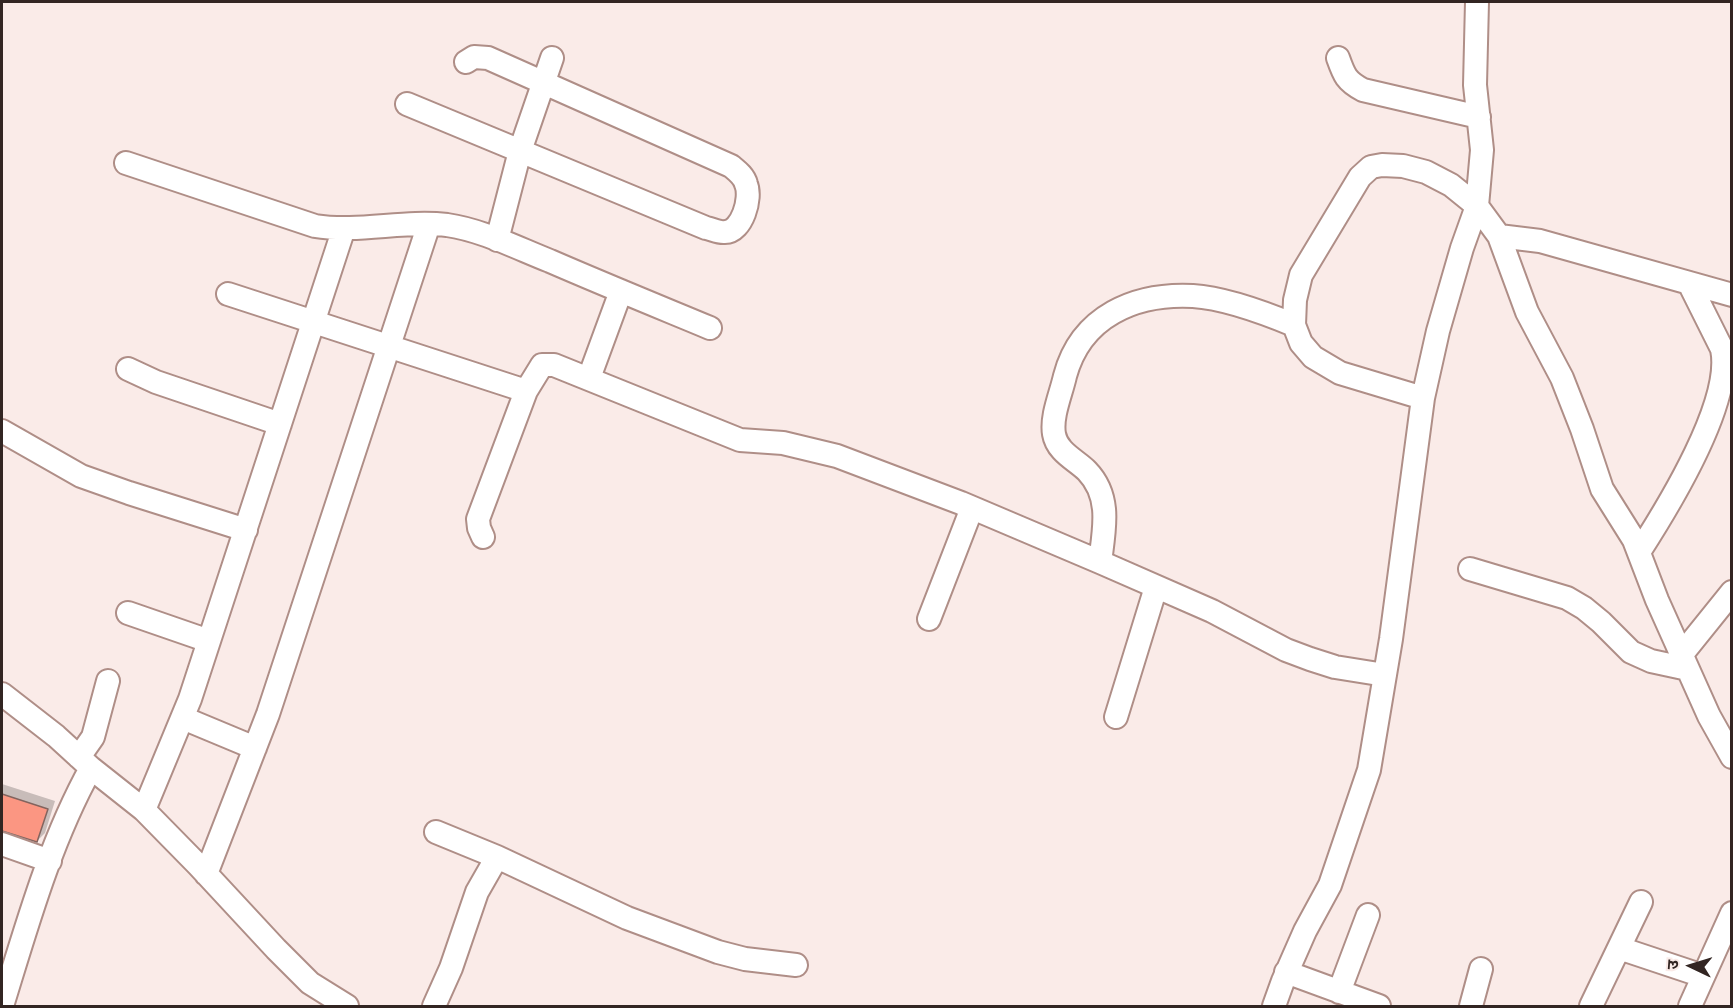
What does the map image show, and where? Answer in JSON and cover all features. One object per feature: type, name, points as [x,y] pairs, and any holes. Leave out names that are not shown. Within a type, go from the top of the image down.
[{"type":"street","points":[[1274,1006],[1286,972],[1330,885],[1369,770],[1385,675],[1423,398],[1438,331],[1462,248],[1477,206],[1482,150],[1475,85],[1477,2]]},
{"type":"street","points":[[407,104],[706,228],[724,233],[732,231],[740,221],[749,200],[747,184],[731,166],[488,58],[474,57],[466,62]]},
{"type":"street","points":[[497,240],[520,151],[552,58]]},
{"type":"street","points":[[1338,58],[1350,83],[1363,90],[1479,117]]},
{"type":"street","points":[[126,163],[315,226],[344,228],[448,225],[497,240],[710,328]]},
{"type":"street","points":[[1423,398],[1341,374],[1313,357],[1301,343],[1294,325],[1294,300],[1301,275],[1354,185],[1371,167],[1403,166],[1426,172],[1451,185],[1477,206],[1499,236],[1527,312],[1562,378],[1602,489],[1634,540],[1657,600],[1709,716],[1731,757]]},
{"type":"street","points":[[206,874],[268,714],[429,224]]},
{"type":"street","points":[[144,810],[183,717],[344,228]]},
{"type":"street","points":[[1499,236],[1550,243],[1731,296]]},
{"type":"street","points":[[1639,552],[1686,478],[1714,414],[1725,378],[1726,360],[1722,349],[1689,283]]},
{"type":"street","points":[[589,378],[621,291]]},
{"type":"street","points":[[228,294],[526,391]]},
{"type":"street","points":[[1100,562],[1106,520],[1098,485],[1086,470],[1057,445],[1054,435],[1054,421],[1067,370],[1076,348],[1094,326],[1107,315],[1128,304],[1162,297],[1194,296],[1262,312],[1294,325]]},
{"type":"street","points":[[483,537],[478,519],[526,391],[542,365],[554,364],[740,440],[783,443],[837,456],[972,508],[1100,562],[1212,611],[1286,650],[1335,667],[1385,675]]},
{"type":"street","points":[[128,369],[156,382],[280,424]]},
{"type":"street","points":[[2,432],[81,476],[246,530]]},
{"type":"street","points":[[929,619],[972,508]]},
{"type":"street","points":[[1470,569],[1566,598],[1584,608],[1601,622],[1631,652],[1651,661],[1685,662]]},
{"type":"street","points":[[1116,717],[1156,587]]},
{"type":"street","points":[[1685,662],[1731,591]]},
{"type":"street","points":[[128,613],[209,641]]},
{"type":"street","points":[[2,1006],[10,951],[50,861],[71,804],[108,681]]},
{"type":"street","points":[[2,694],[144,810],[310,983],[347,1006]]},
{"type":"street","points":[[183,717],[255,748]]},
{"type":"street","points":[[436,832],[497,857],[627,918],[718,952],[745,959],[796,965]]},
{"type":"street","points":[[2,844],[50,861]]},
{"type":"street","points":[[434,1006],[477,892],[497,857]]},
{"type":"street","points":[[1591,1006],[1641,902]]},
{"type":"street","points":[[1690,1006],[1731,913]]},
{"type":"street","points":[[1339,992],[1368,915]]},
{"type":"street","points":[[1619,948],[1703,976]]},
{"type":"street","points":[[1471,1006],[1481,969]]},
{"type":"street","points":[[1286,972],[1379,1006]]},
{"type":"building","points":[[2,794],[48,809],[37,842],[2,831]]}]
